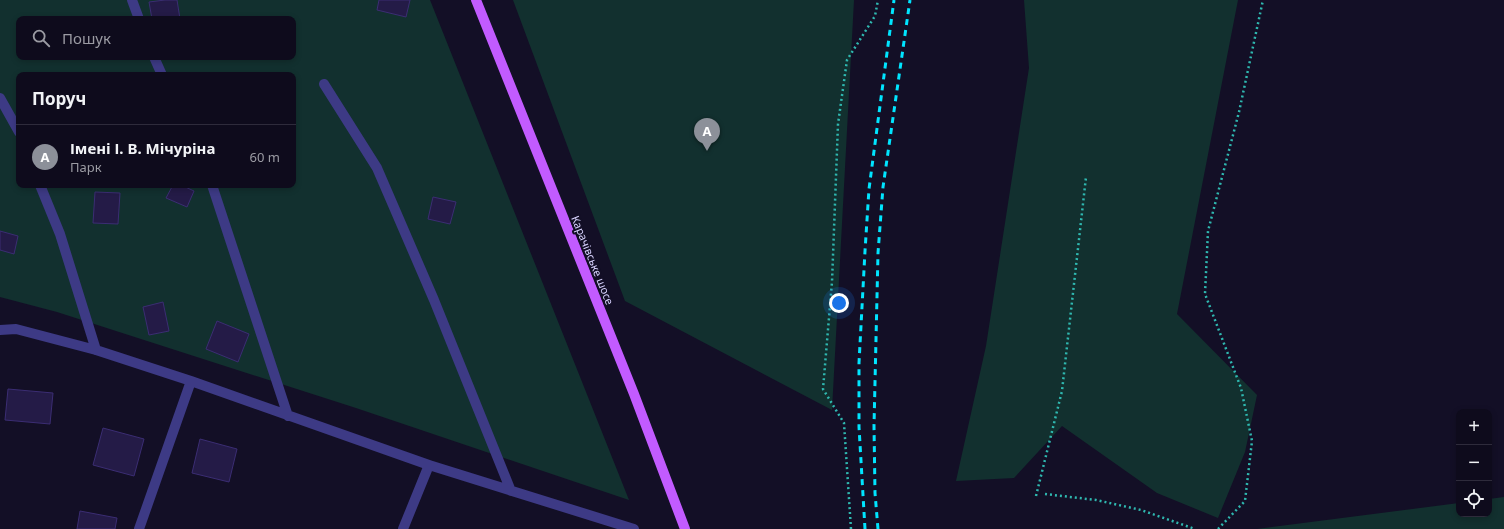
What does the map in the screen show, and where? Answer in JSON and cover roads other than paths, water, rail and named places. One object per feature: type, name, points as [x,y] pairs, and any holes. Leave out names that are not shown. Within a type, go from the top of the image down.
[{"type":"main road","name":"Карачівське шосе","points":[[476,0],[631,386],[685,529]]},
{"type":"street","points":[[132,0],[138,16]]},
{"type":"street","points":[[155,60],[161,72]]},
{"type":"street","points":[[324,84],[377,168],[434,300],[511,491]]},
{"type":"street","points":[[0,98],[16,127]]},
{"type":"street","points":[[41,188],[60,234],[96,350]]},
{"type":"street","points":[[213,188],[288,416]]},
{"type":"street","points":[[0,330],[16,329],[96,350],[191,381],[429,465],[634,529]]},
{"type":"street","points":[[139,529],[191,381]]},
{"type":"street","points":[[404,529],[429,465]]},
{"type":"railway","points":[[865,529],[859,427],[859,363],[865,251],[869,189],[894,0]]},
{"type":"railway","points":[[878,529],[875,493],[874,426],[878,253],[883,187],[910,0]]},
{"type":"place","name":"Імені І. В. Мічуріна","points":[[707,151]]}]
